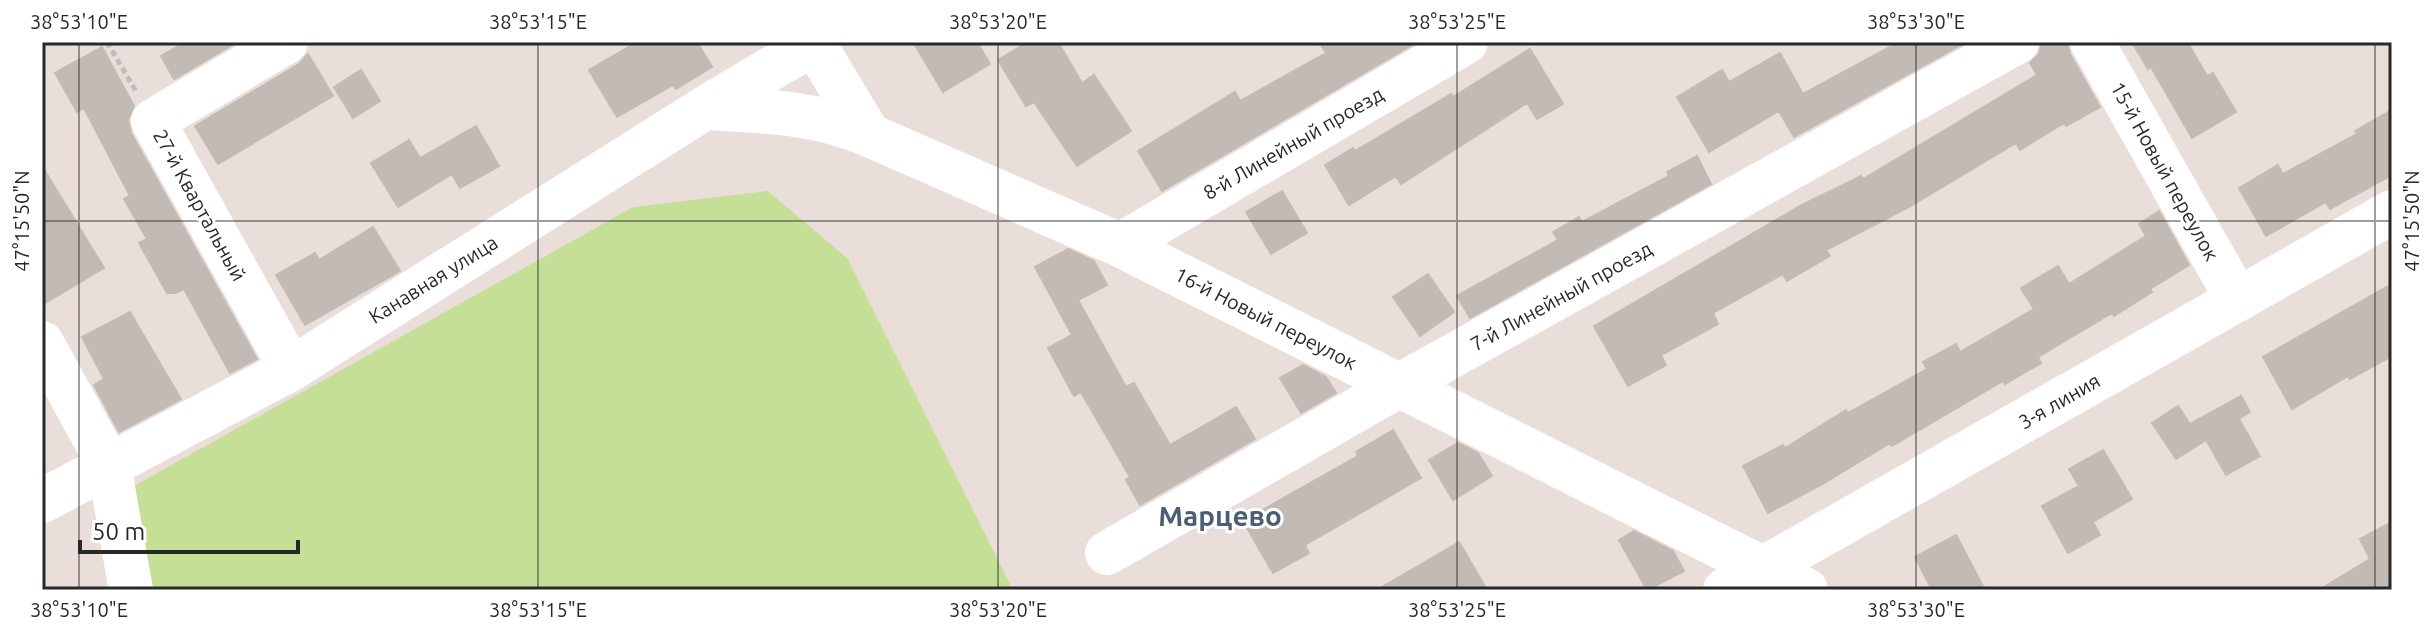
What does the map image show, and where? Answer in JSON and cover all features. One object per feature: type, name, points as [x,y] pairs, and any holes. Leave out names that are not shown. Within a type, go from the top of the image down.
[{"type":"street","points":[[153,121],[286,42]]},
{"type":"street","points":[[814,42],[869,135]]},
{"type":"street","name":"Канавная улица","points":[[42,501],[291,369],[814,42]]},
{"type":"street","name":"8-й Линейный проезд","points":[[1120,245],[1466,42]]},
{"type":"street","name":"7-й Линейный проезд","points":[[1107,553],[1400,385],[2017,42]]},
{"type":"street","name":"15-й Новый переулок","points":[[2092,42],[2237,299]]},
{"type":"street","name":"16-й Новый переулок","points":[[705,108],[785,112],[842,123],[1120,245],[1806,590]]},
{"type":"street","name":"27-й Квартальный","points":[[153,121],[291,369]]},
{"type":"street","name":"3-я линия","points":[[1725,590],[2392,212]]},
{"type":"street","points":[[42,343],[109,465],[131,590]]},
{"type":"path","name":"27-й Квартальный","points":[[107,42],[153,121]]},
{"type":"green space","points":[[768,191],[848,259],[1013,590],[137,590],[109,500],[633,207]]},
{"type":"building","points":[[186,42],[237,42],[174,79],[161,56]]},
{"type":"building","points":[[637,42],[697,42],[712,67],[676,89],[673,85],[617,117],[589,70]]},
{"type":"building","points":[[913,42],[977,42],[990,64],[943,92]]},
{"type":"building","points":[[1028,42],[1058,42],[1082,83],[1094,75],[1131,131],[1077,166],[1034,102],[1026,106],[998,60]]},
{"type":"building","points":[[1319,42],[1417,42],[1162,191],[1138,151],[1235,92],[1240,101],[1326,53]]},
{"type":"building","points":[[1899,42],[1966,42],[1794,137],[1779,111],[1709,152],[1677,97],[1722,70],[1729,82],[1780,53],[1803,94]]},
{"type":"building","points":[[2042,42],[2067,42],[2070,54],[2100,107],[2066,126],[2064,123],[2020,150],[2016,143],[1909,207],[1826,250],[1830,256],[1787,281],[1783,274],[1713,313],[1718,324],[1661,355],[1666,365],[1628,386],[1594,326],[1800,206],[1861,176],[1863,179],[2037,75],[2030,63],[2039,54]]},
{"type":"building","points":[[2132,42],[2194,42],[2189,45],[2207,76],[2213,73],[2236,112],[2192,138],[2151,67],[2148,69]]},
{"type":"building","points":[[102,47],[134,106],[128,120],[131,133],[257,359],[230,373],[184,289],[167,293],[139,243],[147,239],[124,199],[130,196],[84,108],[77,112],[55,73]]},
{"type":"building","points":[[1530,49],[1563,104],[1537,119],[1527,103],[1401,184],[1396,176],[1349,205],[1325,165],[1353,148],[1355,151],[1451,94],[1453,97]]},
{"type":"building","points":[[308,54],[333,96],[218,164],[195,126],[299,64]]},
{"type":"building","points":[[361,70],[380,101],[353,118],[334,87]]},
{"type":"building","points":[[2392,110],[2392,175],[2330,209],[2326,202],[2266,236],[2239,188],[2278,165],[2283,174],[2357,134],[2355,131]]},
{"type":"building","points":[[476,126],[499,166],[460,188],[452,174],[398,207],[371,163],[409,140],[420,158]]},
{"type":"building","points":[[1697,156],[1711,184],[1470,318],[1457,296],[1558,240],[1553,232],[1579,217],[1582,222],[1669,176],[1667,172]]},
{"type":"building","points":[[42,166],[104,268],[42,305]]},
{"type":"building","points":[[1282,191],[1307,233],[1271,254],[1246,212]]},
{"type":"building","points":[[2159,211],[2189,265],[2114,316],[2112,313],[2038,357],[2041,363],[2005,384],[2003,381],[1892,446],[1890,443],[1768,513],[1743,466],[1783,445],[1785,448],[1846,410],[1848,413],[1927,369],[1923,362],[1956,344],[1960,352],[2034,309],[2021,288],[2058,266],[2069,284],[2146,236],[2139,224]]},
{"type":"building","points":[[373,227],[400,271],[305,325],[276,275],[315,253],[319,260]]},
{"type":"building","points":[[1068,249],[1094,261],[1107,285],[1078,300],[1126,387],[1134,383],[1170,445],[1236,407],[1255,439],[1140,505],[1126,480],[1130,477],[1081,392],[1074,396],[1048,348],[1072,335],[1035,267]]},
{"type":"building","points":[[1428,274],[1454,312],[1420,336],[1393,297]]},
{"type":"building","points":[[2392,284],[2392,356],[2350,379],[2348,376],[2292,409],[2263,357]]},
{"type":"building","points":[[130,312],[181,399],[119,432],[94,385],[104,379],[82,337]]},
{"type":"building","points":[[1303,365],[1326,377],[1336,393],[1301,413],[1280,378]]},
{"type":"building","points":[[2241,396],[2250,412],[2239,419],[2260,456],[2226,475],[2206,440],[2176,459],[2152,423],[2178,406],[2190,424]]},
{"type":"building","points":[[1393,430],[1421,478],[1305,545],[1309,553],[1273,573],[1243,521],[1358,456],[1356,452]]},
{"type":"building","points":[[1458,443],[1478,453],[1492,476],[1453,500],[1429,460]]},
{"type":"building","points":[[2103,450],[2132,499],[2093,522],[2100,535],[2068,553],[2042,506],[2079,486],[2069,469]]},
{"type":"building","points":[[2392,522],[2392,590],[2319,590],[2370,559],[2360,539]]},
{"type":"building","points":[[1634,531],[1673,551],[1684,571],[1647,590],[1619,540]]},
{"type":"building","points":[[1956,535],[1985,590],[1932,590],[1915,557]]},
{"type":"building","points":[[1459,542],[1487,590],[1377,590]]},
{"type":"district","name":"Марцево","points":[[1220,515]]}]
